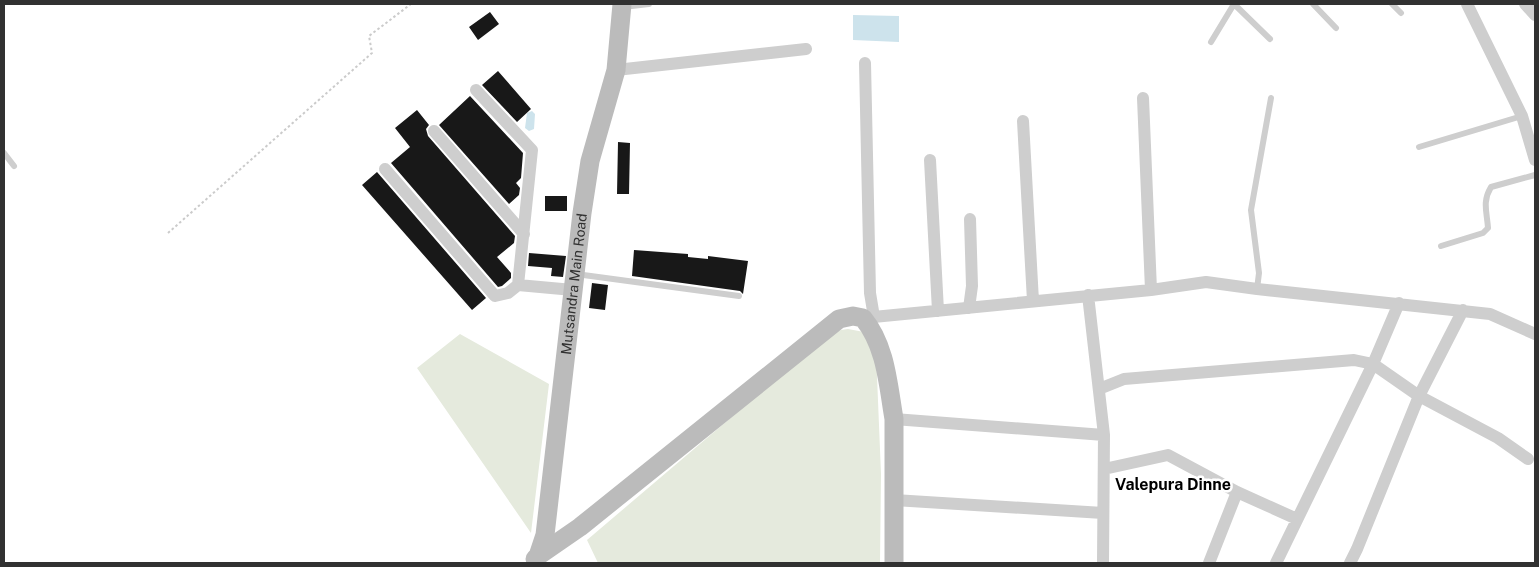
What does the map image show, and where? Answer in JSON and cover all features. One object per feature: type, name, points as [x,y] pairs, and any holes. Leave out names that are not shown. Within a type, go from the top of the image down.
[{"type":"street","points":[[1468,4],[1522,116],[1535,160]]},
{"type":"street","points":[[1525,4],[1535,15]]},
{"type":"street","name":"Mutsandra Main Road","points":[[534,560],[545,535],[574,281],[590,161],[616,70],[622,5]]},
{"type":"street","points":[[616,70],[806,49]]},
{"type":"street","points":[[865,63],[870,293],[868,317],[883,355],[894,419],[894,563]]},
{"type":"street","points":[[476,90],[532,150],[518,285]]},
{"type":"street","points":[[1143,98],[1151,290]]},
{"type":"street","points":[[1023,121],[1033,301]]},
{"type":"street","points":[[434,131],[524,234]]},
{"type":"street","points":[[930,160],[938,311]]},
{"type":"street","points":[[385,170],[495,296],[508,293],[518,285],[574,281]]},
{"type":"street","points":[[969,308],[972,286],[970,219]]},
{"type":"street","points":[[534,560],[580,528],[839,319],[853,316],[868,317],[938,311],[1151,290],[1206,282],[1490,314],[1535,334]]},
{"type":"street","points":[[1088,295],[1104,435],[1103,563]]},
{"type":"street","points":[[1276,563],[1373,364],[1399,303]]},
{"type":"street","points":[[1350,563],[1419,396],[1463,310]]},
{"type":"street","points":[[1099,389],[1124,379],[1354,360],[1373,364],[1419,396],[1498,438],[1528,459]]},
{"type":"street","points":[[894,419],[1104,435]]},
{"type":"street","points":[[1104,470],[1168,455],[1237,492],[1298,519]]},
{"type":"street","points":[[1209,563],[1237,492]]},
{"type":"street","points":[[894,500],[1103,513]]},
{"type":"lane","points":[[622,5],[649,4]]},
{"type":"lane","points":[[1211,42],[1234,4],[1270,39]]},
{"type":"lane","points":[[1313,4],[1336,28]]},
{"type":"lane","points":[[1392,4],[1401,13]]},
{"type":"lane","points":[[1256,289],[1259,273],[1251,210],[1271,98]]},
{"type":"lane","points":[[1419,147],[1522,116]]},
{"type":"lane","points":[[4,154],[14,166]]},
{"type":"lane","points":[[1441,246],[1483,233],[1488,228],[1486,195],[1491,187],[1535,175]]},
{"type":"lane","points":[[574,281],[738,296]]},
{"type":"path","points":[[168,233],[372,53],[369,36],[411,4]]},
{"type":"shaded area","points":[[848,329],[864,332],[876,352],[881,474],[880,563],[598,563],[587,540],[828,335]]},
{"type":"shaded area","points":[[460,334],[549,384],[531,533],[417,368]]},
{"type":"water","points":[[853,15],[899,16],[899,42],[853,40]]},
{"type":"water","points":[[532,111],[535,114],[534,129],[529,131],[525,128],[527,113]]},
{"type":"building","points":[[490,12],[499,24],[478,40],[469,27]]},
{"type":"building","points":[[498,71],[531,109],[517,122],[482,85]]},
{"type":"building","points":[[470,96],[523,153],[521,178],[516,183],[520,188],[519,195],[509,204],[439,125]]},
{"type":"building","points":[[417,110],[429,125],[426,129],[428,136],[515,236],[514,243],[497,257],[511,273],[511,278],[502,286],[498,287],[391,163],[410,147],[395,128]]},
{"type":"building","points":[[618,142],[630,143],[629,194],[617,194]]},
{"type":"building","points":[[377,172],[486,298],[472,310],[362,185]]},
{"type":"building","points":[[545,196],[567,196],[567,211],[545,211]]},
{"type":"building","points":[[634,250],[688,254],[688,257],[708,259],[708,256],[748,261],[743,294],[740,291],[632,276]]},
{"type":"building","points":[[529,253],[566,256],[563,277],[551,276],[552,268],[528,266]]},
{"type":"building","points":[[592,283],[608,285],[605,310],[589,308]]},
{"type":"district","name":"Valepura Dinne","points":[[1173,484]]}]
